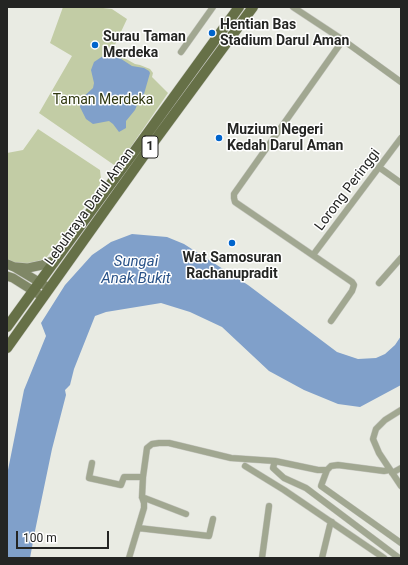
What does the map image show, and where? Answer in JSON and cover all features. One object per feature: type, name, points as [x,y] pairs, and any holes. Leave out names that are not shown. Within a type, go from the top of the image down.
[{"type":"main road","name":"Lebuhraya Darul Aman","points":[[7,327],[239,7]]},
{"type":"main road","name":"Lebuhraya Darul Aman","points":[[7,348],[155,140],[254,7]]},
{"type":"main road","points":[[11,266],[28,268],[55,260]]},
{"type":"main road","points":[[11,266],[46,293]]},
{"type":"main road","points":[[7,276],[36,286]]},
{"type":"street","points":[[181,52],[213,7]]},
{"type":"street","points":[[293,7],[343,40],[401,82]]},
{"type":"street","points":[[331,322],[352,292],[354,285],[235,202],[234,194],[343,40]]},
{"type":"street","name":"Lorong Peringgi","points":[[313,255],[380,168],[401,138]]},
{"type":"street","points":[[380,168],[401,183]]},
{"type":"street","points":[[379,283],[401,258]]},
{"type":"street","points":[[401,410],[376,429],[373,439],[391,472],[401,486]]},
{"type":"street","points":[[130,558],[144,508],[142,497],[142,477],[147,448],[155,443],[169,443],[231,458],[274,461],[318,470],[327,470]]},
{"type":"street","points":[[267,480],[273,468],[274,461]]},
{"type":"street","points":[[92,463],[89,478],[121,485],[124,477],[142,477]]},
{"type":"street","points":[[321,486],[327,470],[331,466],[338,465],[391,472],[401,468]]},
{"type":"street","points":[[245,466],[332,522],[384,558]]},
{"type":"street","points":[[273,468],[284,478],[306,488],[399,558]]},
{"type":"street","points":[[306,488],[321,486],[401,543]]},
{"type":"street","points":[[142,497],[186,514]]},
{"type":"street","points":[[262,558],[269,506]]},
{"type":"street","points":[[138,528],[210,536],[213,518]]},
{"type":"street","points":[[322,558],[332,522]]},
{"type":"green space","name":"Taman Merdeka","points":[[63,7],[94,7],[112,9],[127,19],[112,51],[135,64],[150,69],[153,73],[152,77],[168,93],[117,167],[39,113],[72,56],[50,43]]},
{"type":"green space","name":"Taman Merdeka","points":[[38,129],[100,170],[101,179],[99,188],[46,258],[19,265],[7,261],[7,153],[23,150]]},
{"type":"water","points":[[111,51],[132,66],[144,68],[150,73],[144,94],[140,98],[135,110],[126,121],[126,128],[119,132],[109,121],[93,124],[86,119],[80,107],[81,99],[93,88],[94,83],[91,70],[94,62],[106,54],[106,52]]},
{"type":"water","name":"Sungai Anak Bukit","points":[[132,234],[167,237],[184,244],[248,285],[337,352],[358,359],[376,358],[385,354],[395,345],[401,336],[401,385],[360,407],[338,404],[304,390],[269,371],[222,327],[190,312],[161,303],[106,312],[95,316],[74,369],[70,385],[65,390],[66,395],[52,449],[30,558],[7,558],[7,475],[24,390],[46,336],[41,323],[65,285],[92,255],[111,242]]},
{"type":"place","name":"Hentian Bas Stadium Darul Aman","points":[[212,33]]},
{"type":"place","name":"Surau Taman Merdeka","points":[[95,45]]},
{"type":"place","name":"Muzium Negeri Kedah Darul Aman","points":[[219,138]]},
{"type":"place","name":"Wat Samosuran Rachanupradit","points":[[232,243]]}]
